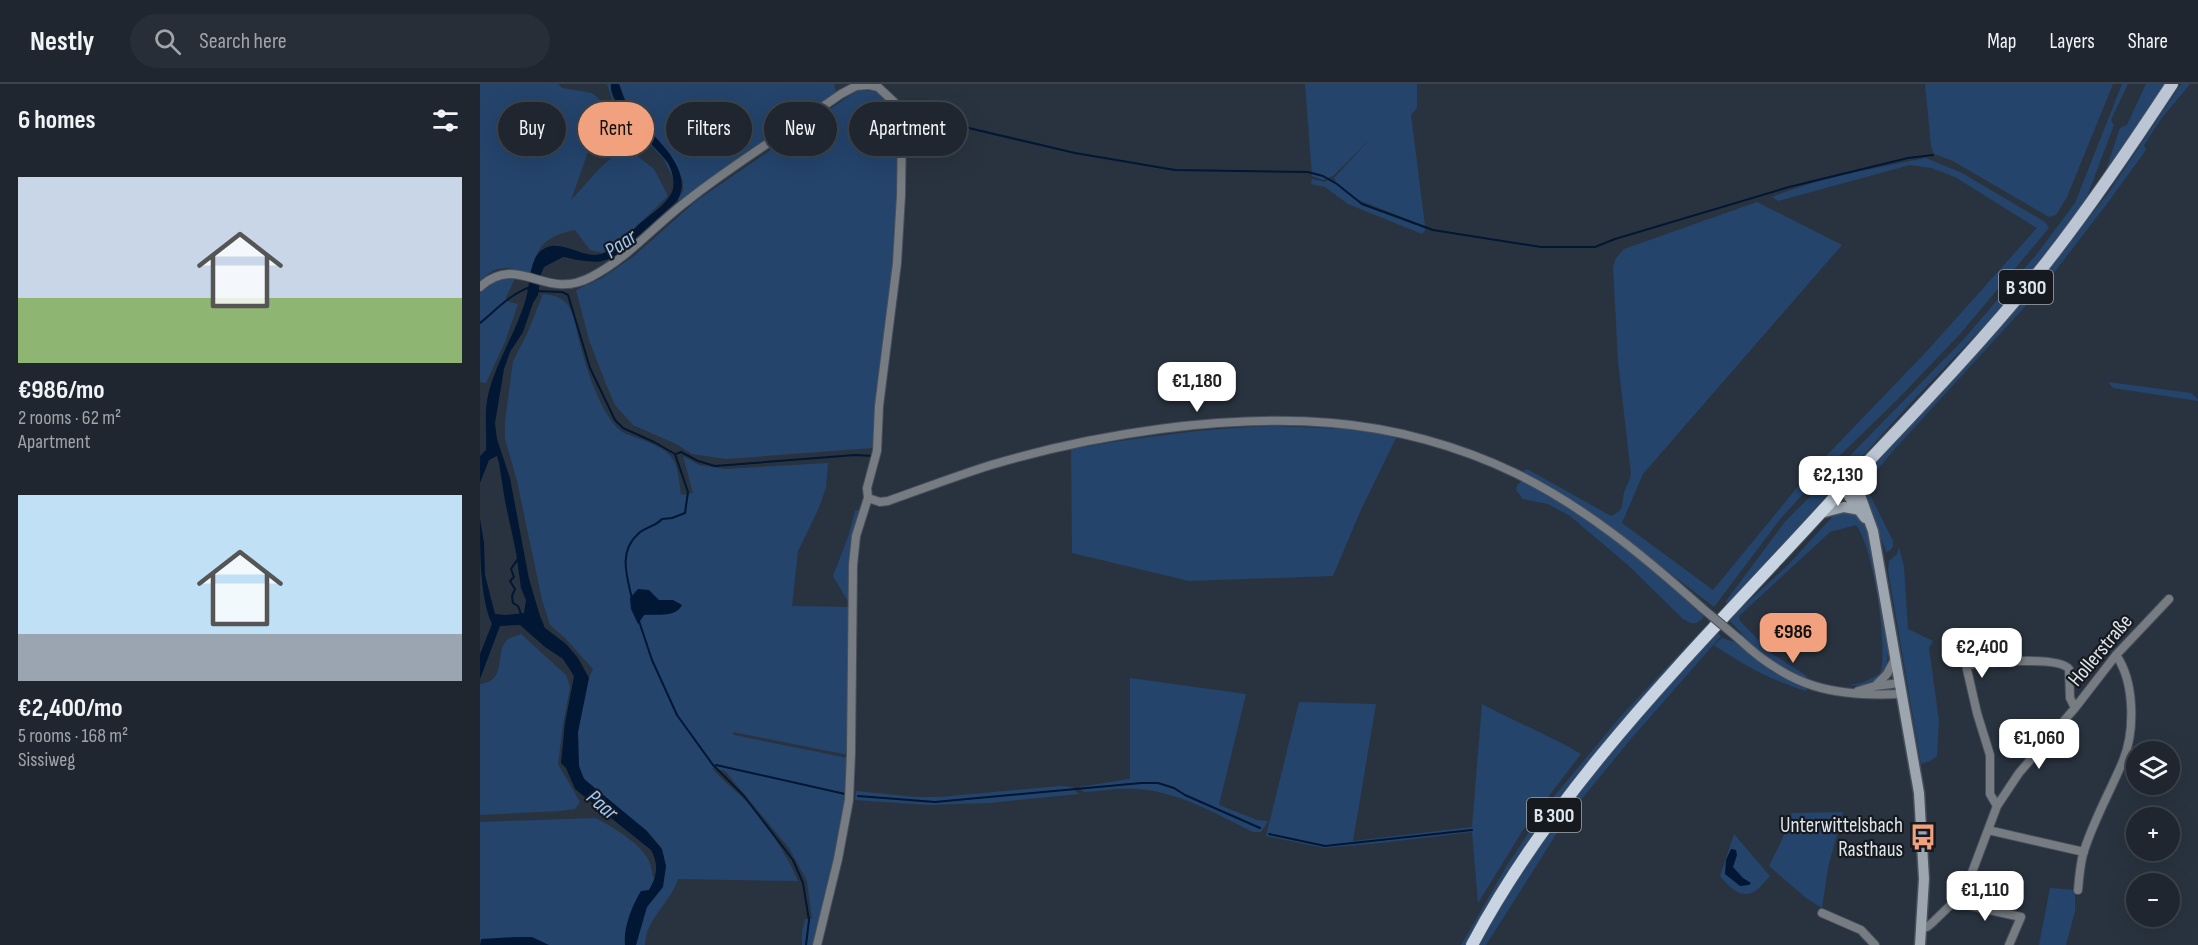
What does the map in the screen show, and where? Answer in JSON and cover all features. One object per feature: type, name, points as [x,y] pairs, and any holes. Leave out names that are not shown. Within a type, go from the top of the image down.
[{"type":"highway","name":"B 300","points":[[1472,945],[1525,855],[1579,781],[1684,661],[1846,486]]},
{"type":"main road","name":"B 300","points":[[1846,486],[1958,365],[2041,269],[2113,173],[2172,84]]},
{"type":"main road","points":[[1846,486],[1850,498],[1873,531]]},
{"type":"main road","points":[[1846,486],[1861,498],[1873,531],[1919,793],[1923,830],[1924,879],[1920,945]]},
{"type":"main road","points":[[1821,513],[1844,507],[1860,510]]},
{"type":"street","points":[[480,287],[501,273],[521,275],[568,286],[600,273],[632,249],[703,188],[856,86],[878,87],[886,93],[900,111],[901,184],[897,263],[879,406],[877,451],[867,488],[868,498],[856,536],[853,565],[849,800],[838,859],[817,945]]},
{"type":"street","points":[[868,498],[880,502],[888,501],[990,465],[1093,441],[1154,431],[1252,422],[1331,423],[1358,426],[1438,444],[1516,474],[1599,523],[1656,566],[1757,656],[1790,677],[1822,689],[1847,693],[1900,688]]},
{"type":"street","name":"Hollerstraße","points":[[1921,928],[1932,923],[1965,891],[1997,806],[2019,773],[2075,708],[2116,655],[2169,599]]},
{"type":"street","points":[[2078,890],[2084,852],[2127,746],[2130,688],[2128,675],[2116,655]]},
{"type":"street","points":[[1875,686],[1887,674],[1895,659]]},
{"type":"street","points":[[1997,806],[1990,794],[1990,755],[1966,665],[1994,661],[2060,662],[2069,669],[2070,698],[2075,708]]},
{"type":"street","points":[[1847,693],[1875,686],[1900,688]]},
{"type":"street","points":[[1988,830],[2084,852]]},
{"type":"street","points":[[1954,902],[2021,917],[2009,945]]},
{"type":"street","points":[[1822,913],[1858,929],[1875,945]]},
{"type":"shaded area","points":[[480,84],[558,84],[562,88],[592,93],[603,102],[578,102],[578,156],[587,156],[571,200],[614,156],[638,156],[654,169],[668,196],[619,243],[602,253],[590,250],[575,230],[566,232],[544,243],[536,256],[531,274],[504,268],[492,271],[480,281]]},
{"type":"shaded area","points":[[607,84],[611,84],[616,102],[613,102]]},
{"type":"shaded area","points":[[619,84],[834,84],[837,95],[827,102],[764,102],[764,145],[752,153],[752,102],[666,102],[666,150],[654,136],[654,102],[626,102]]},
{"type":"shaded area","points":[[1305,84],[1417,84],[1417,108],[1411,115],[1425,226],[1356,199],[1363,204],[1426,229],[1422,234],[1348,204],[1325,187],[1311,184],[1312,179],[1325,182],[1328,180],[1337,185],[1334,178],[1371,138],[1333,176],[1323,180],[1312,176]]},
{"type":"shaded area","points":[[1925,84],[2113,84],[2067,197],[2056,215],[2049,217],[1953,161],[1934,154],[1931,146]]},
{"type":"shaded area","points":[[2122,84],[2128,84],[2111,120],[2114,125],[2085,202],[2006,303],[1906,408],[1726,607],[1726,601],[1784,523],[1963,340],[2036,255],[2075,203]]},
{"type":"shaded area","points":[[2146,84],[2165,84],[2104,176],[2120,128],[2127,125]]},
{"type":"shaded area","points":[[2181,84],[2190,84],[2161,119],[2144,145],[2146,150],[2043,287],[1876,472],[1871,483],[1870,495],[1893,541],[1892,548],[1886,552],[1863,483],[1865,475],[1984,347],[2025,298],[2109,192]]},
{"type":"shaded area","points":[[858,90],[874,91],[888,99],[890,102],[849,102],[849,156],[899,156],[893,263],[872,448],[726,459],[692,454],[676,444],[633,425],[615,405],[606,384],[589,340],[576,290],[602,278],[634,256],[696,201],[764,154],[837,156],[837,104]]},
{"type":"shaded area","points":[[654,144],[670,166],[673,178],[663,158],[654,148]]},
{"type":"shaded area","points":[[671,156],[748,156],[680,203],[678,199],[683,191],[683,182]]},
{"type":"shaded area","points":[[1926,158],[1962,173],[2045,222],[2049,228],[1960,334],[1829,466],[1781,518],[1714,607],[1600,519],[1525,474],[1523,471],[1527,469],[1611,516],[1622,507],[1631,474],[1618,361],[1613,267],[1616,258],[1624,249],[1757,202],[1842,245],[1643,474],[1622,523],[1713,590],[1805,478],[1927,351],[2037,228],[1955,177],[1931,168],[1910,165],[1778,201],[1772,197],[1868,169]]},
{"type":"shaded area","points":[[504,277],[515,278],[506,298],[509,302],[518,304],[505,342],[486,383],[480,382],[480,293],[492,282]]},
{"type":"shaded area","points":[[543,294],[560,298],[571,310],[590,378],[607,414],[621,431],[662,449],[673,459],[678,473],[681,495],[693,493],[683,456],[699,465],[725,469],[828,463],[826,488],[798,551],[792,606],[848,607],[848,755],[733,732],[734,735],[848,758],[848,799],[815,945],[802,945],[805,919],[812,919],[807,881],[789,848],[725,771],[712,768],[760,818],[782,850],[798,881],[678,879],[670,896],[649,927],[645,945],[480,945],[480,822],[596,818],[625,835],[644,853],[649,861],[653,877],[663,879],[666,866],[618,810],[587,782],[580,768],[577,754],[578,724],[584,692],[593,669],[550,625],[542,600],[517,481],[505,439],[505,421],[513,361]]},
{"type":"shaded area","points":[[2108,382],[2191,393],[2198,401],[2113,388]]},
{"type":"shaded area","points":[[1274,426],[1368,430],[1396,438],[1360,512],[1333,576],[1189,581],[1072,553],[1071,449],[1172,434]]},
{"type":"shaded area","points":[[1522,481],[1558,500],[1654,568],[1704,617],[1694,623],[1683,619],[1628,565],[1570,516],[1548,504],[1523,499],[1516,490],[1517,485]]},
{"type":"shaded area","points":[[860,509],[850,562],[849,603],[833,576],[855,511]]},
{"type":"shaded area","points":[[1852,509],[1864,520],[1870,533],[1883,604],[1887,660],[1885,671],[1879,679],[1864,685],[1848,685],[1862,683],[1880,674],[1882,662],[1878,598],[1868,553],[1856,525],[1830,532],[1739,616],[1740,621],[1771,653],[1807,676],[1806,680],[1776,665],[1760,653],[1730,621],[1788,565],[1834,515],[1839,511]]},
{"type":"shaded area","points":[[1899,547],[1904,567],[1908,629],[1933,641],[1929,648],[1939,721],[1937,756],[1921,764],[1888,570],[1889,561],[1897,554]]},
{"type":"shaded area","points":[[1710,621],[1711,623],[1554,807],[1513,867],[1468,945],[1461,945],[1506,867],[1547,805],[1620,717]]},
{"type":"shaded area","points":[[1718,633],[1721,636],[1630,740],[1567,817],[1486,945],[1480,945],[1529,860],[1587,780],[1618,742]]},
{"type":"shaded area","points":[[521,634],[566,675],[570,687],[558,764],[580,802],[575,809],[560,811],[480,815],[480,684],[494,678],[503,646],[507,640]]},
{"type":"shaded area","points":[[1722,638],[1734,642],[1771,671],[1807,688],[1806,691],[1758,672],[1714,645]]},
{"type":"shaded area","points":[[1130,678],[1246,694],[1219,805],[1257,820],[1268,821],[1261,832],[1253,832],[1198,805],[1155,791],[1126,788],[1084,792],[1079,787],[1130,779]]},
{"type":"shaded area","points":[[1299,702],[1376,704],[1353,841],[1472,827],[1482,704],[1581,754],[1523,830],[1478,903],[1472,832],[1324,848],[1266,836]]},
{"type":"shaded area","points":[[1060,786],[1072,787],[1079,794],[989,803],[930,805],[855,800],[856,791],[940,797]]},
{"type":"shaded area","points":[[1843,812],[1828,868],[1822,908],[1806,898],[1769,866],[1792,813]]},
{"type":"shaded area","points":[[1734,834],[1770,876],[1754,892],[1748,894],[1733,889],[1720,876]]},
{"type":"shaded area","points":[[2050,888],[2075,890],[2075,911],[2066,945],[2039,945]]},
{"type":"water","points":[[611,84],[619,84],[626,102],[616,102]]},
{"type":"water","name":"Paar","points":[[654,135],[666,150],[666,156],[671,156],[676,164],[681,176],[682,189],[677,201],[617,255],[598,262],[563,257],[544,267],[538,295],[523,332],[510,352],[504,369],[495,423],[497,439],[510,478],[529,579],[540,616],[545,628],[566,644],[578,658],[589,678],[578,732],[579,766],[584,779],[647,831],[662,849],[666,866],[663,887],[647,907],[636,945],[625,945],[631,910],[641,891],[649,890],[652,885],[656,870],[655,861],[651,850],[575,789],[566,768],[561,763],[565,723],[574,676],[563,659],[520,625],[500,626],[480,679],[480,654],[492,624],[483,588],[480,519],[484,543],[485,575],[495,614],[524,613],[526,600],[521,588],[497,456],[489,460],[480,483],[480,456],[486,450],[488,395],[525,302],[533,264],[538,254],[551,246],[558,246],[594,255],[608,251],[618,244],[663,205],[673,189],[673,176],[668,163],[654,148]]},
{"type":"water","points":[[638,589],[649,590],[659,600],[673,600],[682,605],[671,614],[644,615],[638,624],[631,609],[630,598]]},
{"type":"water","points":[[1731,849],[1736,850],[1737,855],[1733,867],[1751,883],[1749,885],[1740,886],[1725,874],[1726,860]]},
{"type":"water","points":[[532,937],[549,945],[480,945],[481,939]]},
{"type":"waterway","points":[[967,128],[1075,153],[1175,170],[1308,172],[1323,176],[1337,184],[1362,204],[1433,230],[1541,247],[1595,247],[1789,187],[1908,158],[1933,155]]},
{"type":"waterway","points":[[480,323],[510,298],[531,287]]},
{"type":"waterway","points":[[536,291],[562,292],[568,295],[590,368],[615,420],[623,428],[675,454],[688,492],[685,513],[662,519],[641,532],[632,541],[626,556],[632,599]]},
{"type":"waterway","points":[[676,454],[681,452],[698,461],[715,466],[855,455],[873,456]]},
{"type":"waterway","points":[[517,560],[511,569],[514,577],[510,581],[515,589],[512,596],[513,603],[518,606],[521,614]]},
{"type":"waterway","points":[[639,621],[652,660],[677,715],[713,765],[744,796],[793,860],[803,883],[809,920],[806,945]]},
{"type":"waterway","points":[[716,765],[845,794]]},
{"type":"waterway","points":[[858,796],[935,802],[1158,783],[1174,788],[1260,828]]},
{"type":"waterway","points":[[1269,834],[1325,846],[1472,830]]},
{"type":"place","name":"Unterwittelsbach Rasthaus","points":[[1923,837]]}]
